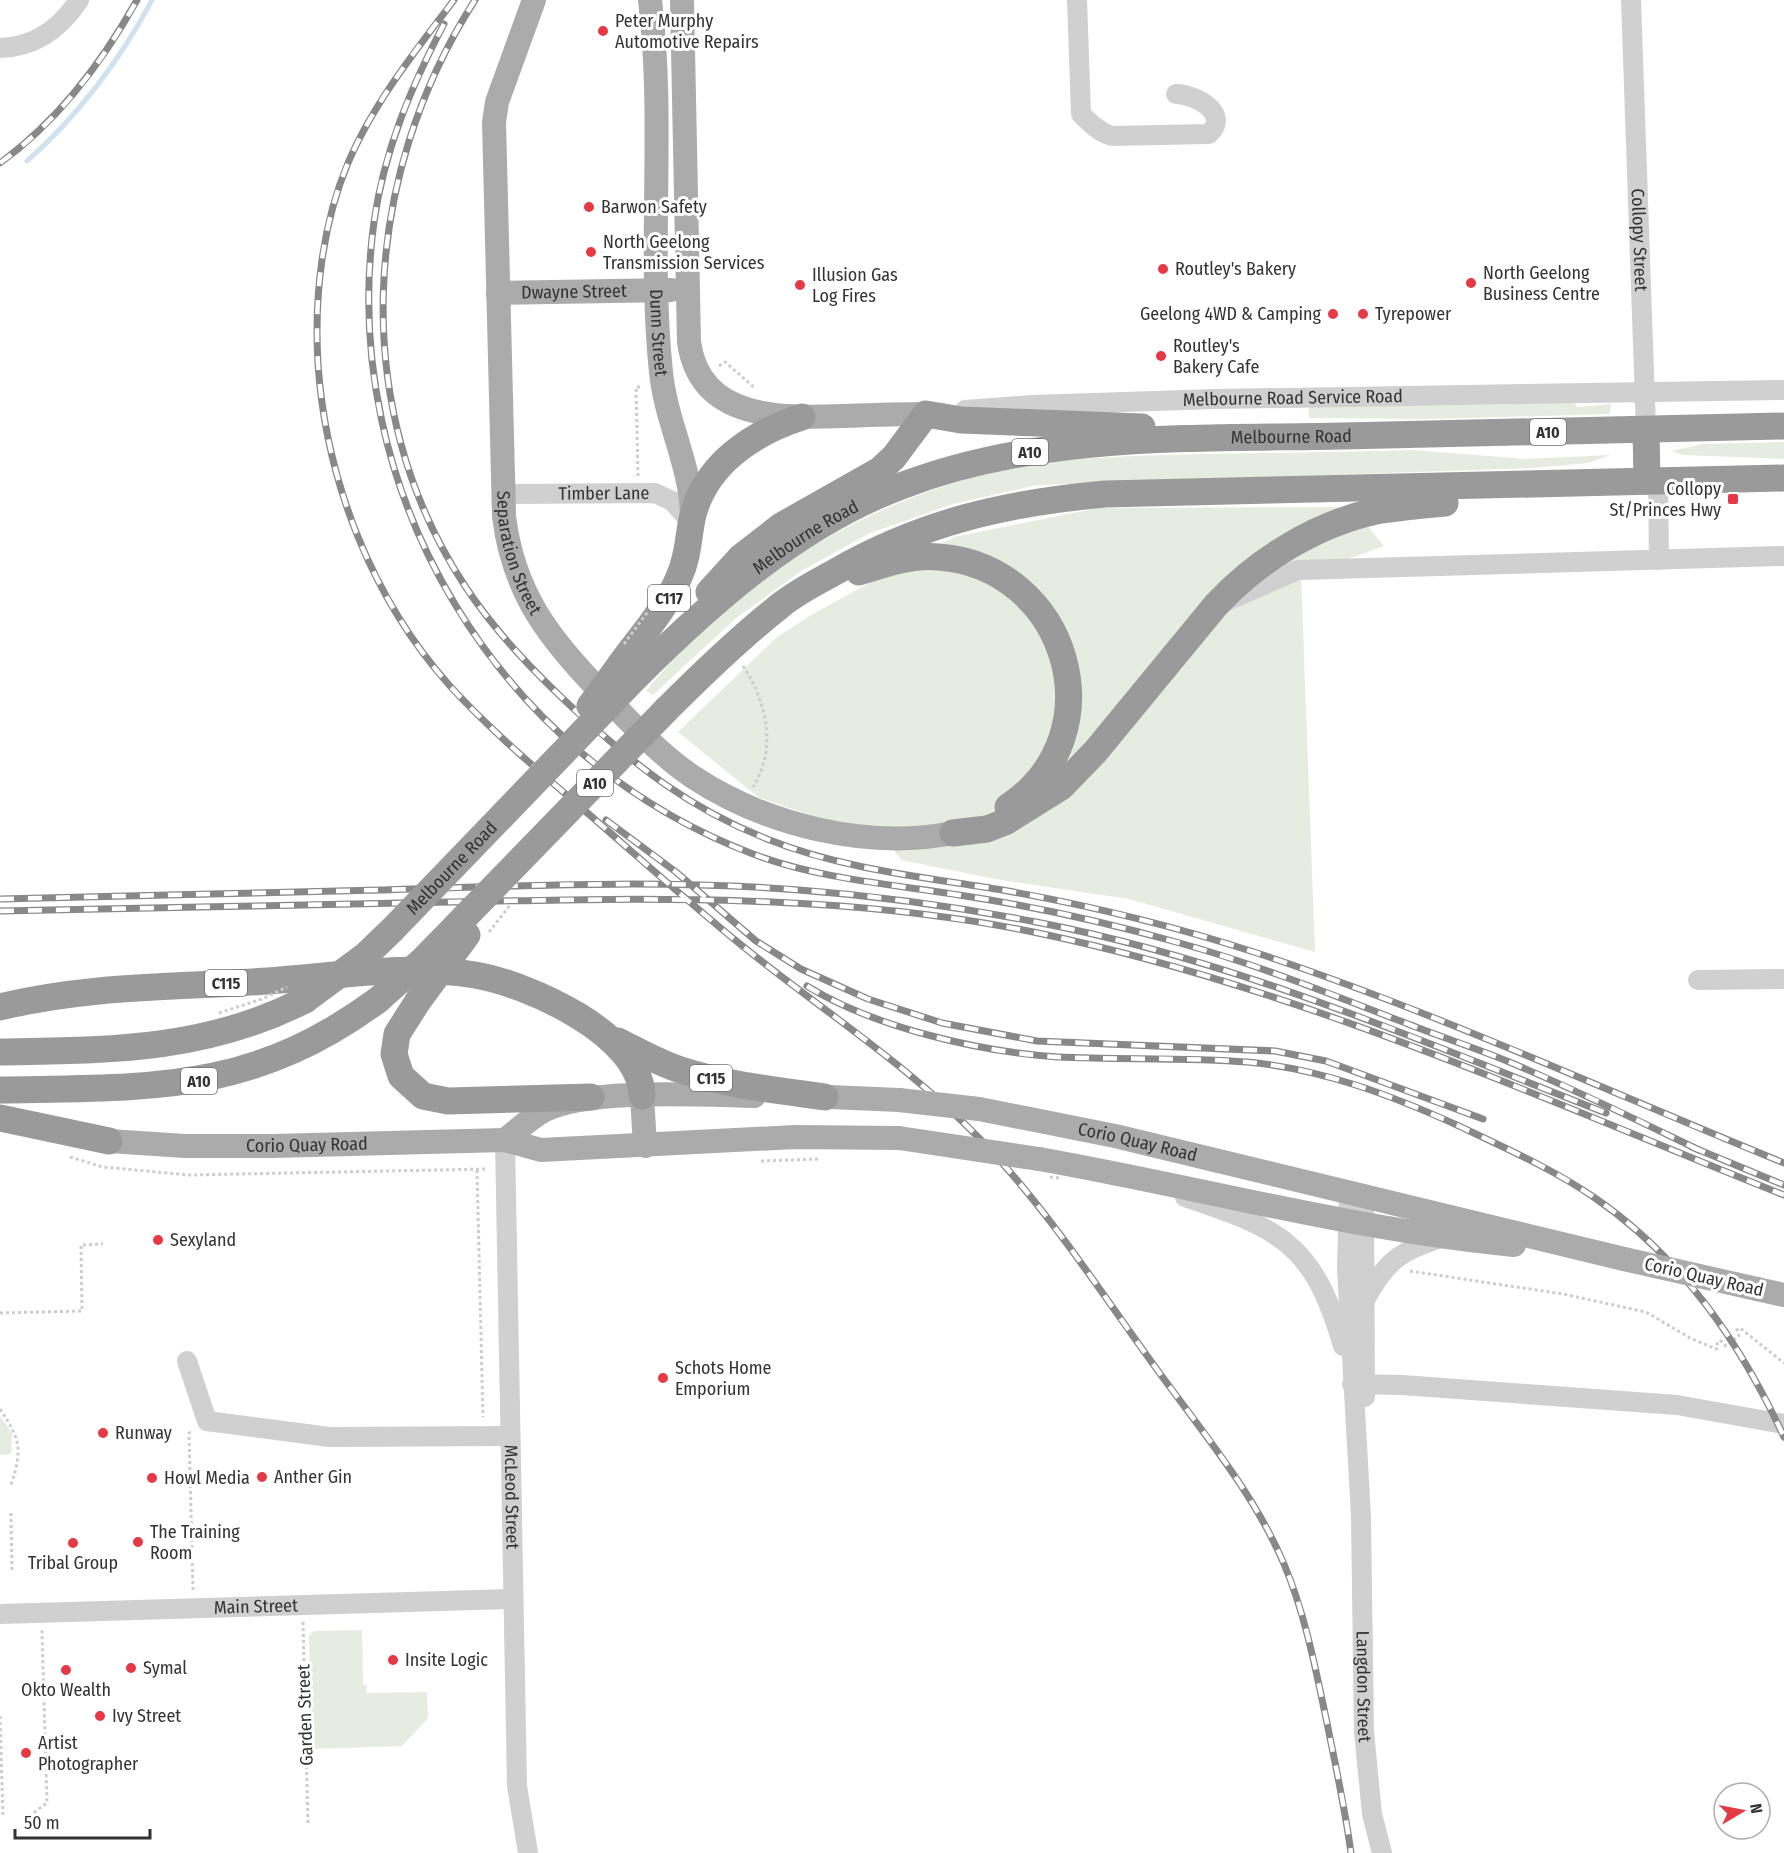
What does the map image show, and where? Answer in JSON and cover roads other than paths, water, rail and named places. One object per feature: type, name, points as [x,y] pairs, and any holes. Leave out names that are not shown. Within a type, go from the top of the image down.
[{"type":"highway","points":[[667,647],[721,576],[740,558],[781,526],[880,470],[894,457],[926,414],[961,420],[1131,425],[1227,438]]},
{"type":"highway","points":[[692,520],[704,488],[726,458],[746,443],[802,417]]},
{"type":"highway","name":"Melbourne Road","points":[[626,663],[667,647],[733,589],[796,539],[868,500],[902,485],[967,465],[1043,450],[1105,443],[1227,438],[1784,426]]},
{"type":"highway","name":"Collopy Street","points":[[1646,430],[1653,481]]},
{"type":"highway","name":"A10","points":[[0,1090],[162,1086],[235,1073],[315,1041],[378,1000],[424,959],[666,710],[737,641],[783,604],[858,559],[928,527],[970,515],[1050,500],[1105,495],[1784,478]]},
{"type":"highway","points":[[953,833],[987,829],[1005,822],[1062,788],[1095,752],[1232,588],[1292,545],[1349,519],[1377,511],[1447,502],[1549,483]]},
{"type":"highway","name":"C117","points":[[523,796],[626,663],[669,597],[685,564],[692,520]]},
{"type":"highway","points":[[783,604],[876,566],[937,556],[978,564],[994,572],[1038,606],[1059,644],[1068,683],[1068,706],[1058,748],[1033,787],[1017,801],[997,814],[953,833]]},
{"type":"highway","name":"Melbourne Road","points":[[0,1052],[176,1043],[244,1027],[373,949],[523,796]]},
{"type":"highway","name":"C115","points":[[524,856],[418,1000],[397,1034],[394,1054],[401,1076],[423,1096],[448,1101],[591,1097]]},
{"type":"highway","name":"C115","points":[[0,1007],[51,996],[119,987],[279,981],[377,970],[423,970],[475,975],[497,980],[545,999],[604,1034],[659,1061],[697,1075],[735,1084],[825,1097]]},
{"type":"highway","points":[[604,1034],[634,1067],[640,1079],[642,1096]]},
{"type":"highway","name":"C115","points":[[0,1118],[109,1141]]},
{"type":"main road","name":"Separation Street","points":[[534,0],[495,112],[504,516],[511,556],[519,580],[537,615],[576,667],[672,761],[721,792],[786,819],[817,828],[881,839],[907,840],[953,833]]},
{"type":"main road","name":"Dunn Street","points":[[651,0],[655,58],[657,290],[663,387],[688,472],[692,520]]},
{"type":"main road","name":"Dunn Street","points":[[682,0],[689,342],[695,368],[700,378],[717,394],[746,409],[802,417]]},
{"type":"main road","name":"Dwayne Street","points":[[498,293],[689,290]]},
{"type":"main road","name":"Melbourne Road Service Road","points":[[802,417],[926,414]]},
{"type":"main road","points":[[642,1096],[645,1146]]},
{"type":"main road","name":"Corio Quay Road","points":[[505,1140],[543,1111],[566,1102],[591,1097],[825,1097],[899,1100],[979,1109],[1115,1136],[1784,1296]]},
{"type":"main road","name":"Corio Quay Road","points":[[109,1141],[185,1146],[240,1146],[505,1140],[541,1150],[795,1137],[899,1138],[1111,1173],[1355,1223],[1441,1238],[1624,1258]]},
{"type":"street","points":[[0,48],[22,46],[36,41],[65,19],[79,0]]},
{"type":"street","points":[[1077,0],[1081,114],[1100,132],[1112,136],[1209,134],[1214,129],[1215,121],[1203,101],[1185,94],[1176,94]]},
{"type":"street","name":"Collopy Street","points":[[1631,0],[1646,430]]},
{"type":"street","name":"Melbourne Road Service Road","points":[[926,414],[1023,405],[1144,401],[1784,390]]},
{"type":"street","points":[[1653,481],[1659,560]]},
{"type":"street","name":"Timber Lane","points":[[504,494],[643,492],[667,498],[692,520]]},
{"type":"street","points":[[1214,608],[1298,570],[1784,556]]},
{"type":"street","points":[[1698,980],[1784,979]]},
{"type":"street","name":"McLeod Street","points":[[505,1140],[517,1786],[528,1853]]},
{"type":"street","points":[[1111,1173],[1238,1216],[1270,1232],[1298,1252],[1324,1287],[1356,1383],[1677,1405],[1784,1424]]},
{"type":"street","name":"Langdon Street","points":[[1356,1195],[1356,1383],[1361,1516],[1364,1732],[1372,1814],[1382,1853]]},
{"type":"street","name":"Langdon Street","points":[[1355,1223],[1364,1302],[1356,1383]]},
{"type":"street","points":[[1364,1302],[1383,1269],[1406,1251],[1441,1238]]},
{"type":"street","points":[[188,1361],[207,1421],[329,1437],[510,1436]]},
{"type":"street","name":"Main Street","points":[[0,1614],[513,1599]]},
{"type":"waterway","points":[[27,161],[63,126],[97,86],[126,44],[152,0]]},
{"type":"railway","points":[[0,163],[41,128],[78,89],[109,46],[137,0]]},
{"type":"railway","points":[[454,0],[396,78],[358,141],[339,187],[326,236],[322,262],[317,339],[323,408],[331,451],[343,494],[376,577],[422,652],[450,686],[482,719],[720,928],[923,1086],[979,1138],[1049,1219],[1224,1461],[1257,1511],[1284,1564],[1309,1640],[1351,1853]]},
{"type":"railway","points":[[475,0],[437,68],[409,141],[391,216],[383,292],[387,368],[401,444],[427,517],[465,586],[517,652],[561,697],[599,731],[643,768],[688,800],[767,839],[853,865],[1099,909],[1257,953],[1456,1027],[1784,1163]]},
{"type":"railway","points":[[444,24],[400,120],[385,170],[374,222],[369,323],[382,421],[411,515],[454,603],[512,683],[581,753],[662,810],[753,854],[829,875],[986,899],[1068,915],[1205,950],[1290,979],[1507,1061],[1699,1150]]},
{"type":"railway","points":[[606,820],[676,872],[756,941],[801,969],[868,999],[942,1023],[1037,1041],[1275,1051],[1326,1061],[1483,1119]]},
{"type":"railway","points":[[0,899],[642,884],[747,887],[859,895],[1036,922],[1110,938],[1183,958],[1326,1004],[1606,1113]]},
{"type":"railway","points":[[0,911],[672,900],[819,905],[965,920],[1038,933],[1134,956],[1230,983],[1324,1014],[1509,1084],[1784,1195]]},
{"type":"railway","points":[[807,986],[863,1014],[928,1035],[962,1043],[995,1050],[1058,1057],[1200,1060],[1275,1065],[1356,1085],[1459,1126],[1528,1159],[1579,1187],[1655,1247],[1706,1304],[1728,1335],[1767,1402],[1784,1437]]},
{"type":"railway","points":[[1692,1147],[1784,1185]]},
{"type":"place","name":"Peter Murphy Automotive Repairs","points":[[603,31]]},
{"type":"place","name":"Barwon Safety","points":[[589,207]]},
{"type":"place","name":"North Geelong Transmission Services","points":[[591,252]]},
{"type":"place","name":"Routley's Bakery","points":[[1163,269]]},
{"type":"place","name":"North Geelong Business Centre","points":[[1471,283]]},
{"type":"place","name":"Illusion Gas Log Fires","points":[[800,285]]},
{"type":"place","name":"Geelong 4WD & Camping","points":[[1333,314]]},
{"type":"place","name":"Tyrepower","points":[[1363,314]]},
{"type":"place","name":"Routley's Bakery Cafe","points":[[1161,356]]},
{"type":"place","name":"Collopy St/Princes Hwy","points":[[1733,499]]},
{"type":"place","name":"Sexyland","points":[[158,1240]]},
{"type":"place","name":"Schots Home Emporium","points":[[663,1378]]},
{"type":"place","name":"Runway","points":[[103,1433]]},
{"type":"place","name":"Anther Gin","points":[[262,1477]]},
{"type":"place","name":"Howl Media","points":[[152,1478]]},
{"type":"place","name":"The Training Room","points":[[138,1542]]},
{"type":"place","name":"Tribal Group","points":[[73,1543]]},
{"type":"place","name":"Insite Logic","points":[[393,1660]]},
{"type":"place","name":"Symal","points":[[131,1668]]},
{"type":"place","name":"Okto Wealth","points":[[66,1670]]},
{"type":"place","name":"Ivy Street","points":[[100,1716]]},
{"type":"place","name":"Artist Photographer","points":[[26,1753]]}]
